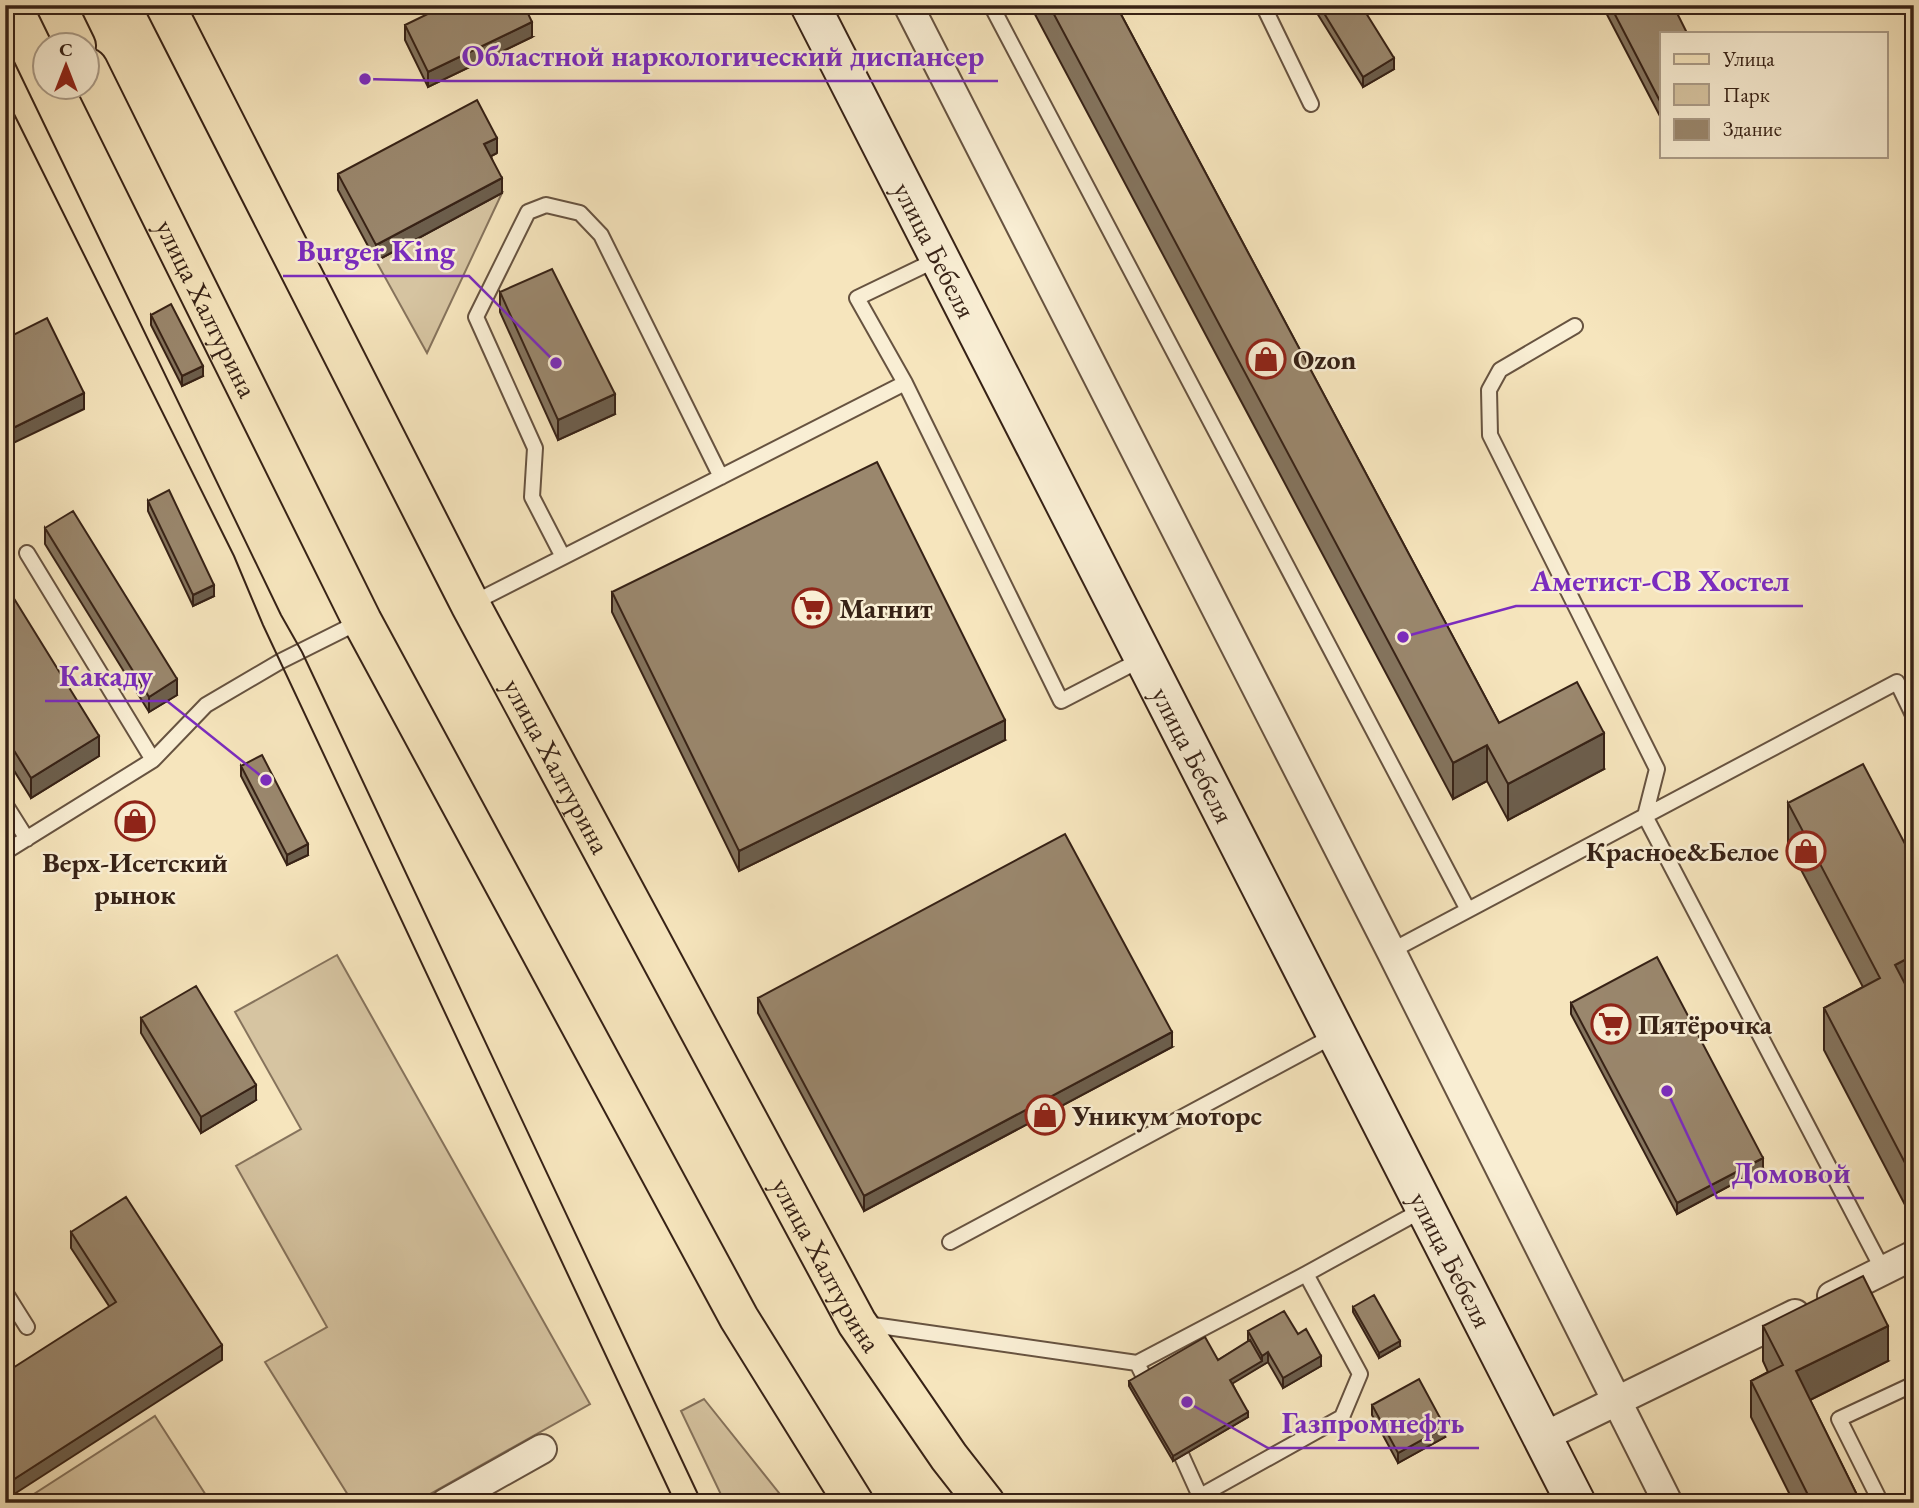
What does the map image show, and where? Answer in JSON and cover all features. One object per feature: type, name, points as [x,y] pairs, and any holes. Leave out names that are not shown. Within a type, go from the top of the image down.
[{"type":"main road","points":[[57,5],[70,32]]},
{"type":"main road","name":"улица Халтурина","points":[[165,5],[470,604],[857,1323],[949,1457],[985,1503]]},
{"type":"main road","name":"улица Бебеля","points":[[810,5],[1576,1503]]},
{"type":"main road","name":"улица Халтурина","points":[[102,96],[362,621],[739,1318],[854,1503]]},
{"type":"street","points":[[908,5],[1391,951],[1668,1503]]},
{"type":"street","points":[[1543,1437],[1883,1270],[1913,1258]]},
{"type":"street","points":[[446,1503],[542,1449]]},
{"type":"lane","points":[[991,5],[1468,910]]},
{"type":"lane","points":[[1263,5],[1311,104]]},
{"type":"lane","points":[[563,557],[532,497],[535,448],[476,317],[528,212],[546,205],[580,213],[600,235],[721,477]]},
{"type":"lane","points":[[940,258],[857,298],[905,383],[1061,701],[1145,657]]},
{"type":"lane","points":[[1575,326],[1500,370],[1489,390],[1490,435],[1657,769],[1645,816],[1883,1270]]},
{"type":"lane","points":[[470,604],[905,383]]},
{"type":"lane","points":[[27,552],[153,760]]},
{"type":"lane","points":[[5,852],[153,760],[206,705],[281,662],[362,621]]},
{"type":"lane","points":[[1391,951],[1897,682],[1914,717]]},
{"type":"lane","points":[[5,804],[27,839]]},
{"type":"lane","points":[[950,1242],[1336,1035]]},
{"type":"lane","points":[[857,1323],[1137,1363],[1424,1209]]},
{"type":"lane","points":[[1166,1423],[1203,1499],[1342,1417],[1360,1374],[1306,1274]]},
{"type":"lane","points":[[5,1292],[27,1327]]},
{"type":"lane","points":[[1137,1363],[1154,1399]]},
{"type":"lane","points":[[1881,1503],[1839,1419],[1914,1384]]},
{"type":"green space","points":[[502,193],[427,353],[376,261]]},
{"type":"green space","points":[[337,955],[590,1404],[414,1503],[353,1503],[265,1362],[327,1327],[236,1166],[301,1129],[235,1012]]},
{"type":"green space","points":[[704,1399],[787,1503],[725,1503],[681,1411]]},
{"type":"green space","points":[[155,1416],[211,1503],[20,1503]]},
{"type":"building","points":[[446,5],[524,5],[532,22],[428,72],[405,25]]},
{"type":"building","points":[[1049,5],[1116,5],[1499,723],[1577,682],[1604,733],[1508,784],[1487,745],[1453,763]]},
{"type":"building","points":[[1319,5],[1361,5],[1394,58],[1363,77]]},
{"type":"building","points":[[1610,5],[1673,5],[1686,32],[1660,32],[1660,101]]},
{"type":"building","points":[[477,100],[497,138],[484,144],[502,178],[376,245],[338,174]]},
{"type":"building","points":[[552,269],[615,394],[558,420],[500,292]]},
{"type":"building","points":[[171,304],[203,366],[182,376],[151,315]]},
{"type":"building","points":[[47,318],[84,393],[5,432],[5,339]]},
{"type":"building","points":[[877,462],[1005,720],[739,851],[612,592]]},
{"type":"building","points":[[169,490],[214,585],[193,595],[148,501]]},
{"type":"building","points":[[73,511],[177,679],[149,697],[45,528]]},
{"type":"building","points":[[5,584],[99,736],[31,778],[5,736]]},
{"type":"building","points":[[262,755],[308,844],[287,855],[241,766]]},
{"type":"building","points":[[1863,764],[1914,861],[1914,955],[1895,965],[1914,1001],[1914,1180],[1824,1008],[1880,978],[1788,803]]},
{"type":"building","points":[[1065,834],[1172,1032],[864,1196],[758,998]]},
{"type":"building","points":[[1657,957],[1763,1158],[1677,1203],[1571,1003]]},
{"type":"building","points":[[196,986],[256,1085],[201,1117],[141,1018]]},
{"type":"building","points":[[126,1197],[222,1345],[5,1485],[5,1373],[116,1302],[71,1232]]},
{"type":"building","points":[[1863,1276],[1888,1326],[1796,1371],[1861,1503],[1812,1503],[1751,1381],[1783,1365],[1763,1326]]},
{"type":"building","points":[[1374,1295],[1400,1341],[1379,1353],[1353,1307]]},
{"type":"building","points":[[1284,1311],[1298,1334],[1306,1329],[1321,1356],[1283,1378],[1268,1352],[1262,1356],[1248,1331]]},
{"type":"building","points":[[1205,1337],[1218,1360],[1250,1340],[1262,1361],[1230,1380],[1248,1412],[1173,1456],[1129,1381]]},
{"type":"building","points":[[1419,1379],[1445,1427],[1398,1453],[1372,1405]]},
{"type":"tram line","points":[[5,43],[281,615],[302,652],[702,1503]]},
{"type":"tram line","points":[[5,96],[234,556],[263,625],[675,1503]]},
{"type":"place","name":"Областной наркологический диспансер","points":[[365,79]]},
{"type":"place","name":"Ozon","points":[[1266,359]]},
{"type":"place","name":"Burger King","points":[[556,363]]},
{"type":"place","name":"Магнит","points":[[812,608]]},
{"type":"place","name":"Аметист-СВ Хостел","points":[[1403,637]]},
{"type":"place","name":"Какаду","points":[[266,780]]},
{"type":"place","name":"Верх-Исетский рынок","points":[[135,821]]},
{"type":"place","name":"Красное&Белое","points":[[1806,851]]},
{"type":"place","name":"Пятёрочка","points":[[1611,1024]]},
{"type":"place","name":"Домовой","points":[[1667,1091]]},
{"type":"place","name":"Уникум моторс","points":[[1045,1115]]},
{"type":"place","name":"Газпромнефть","points":[[1187,1402]]}]
